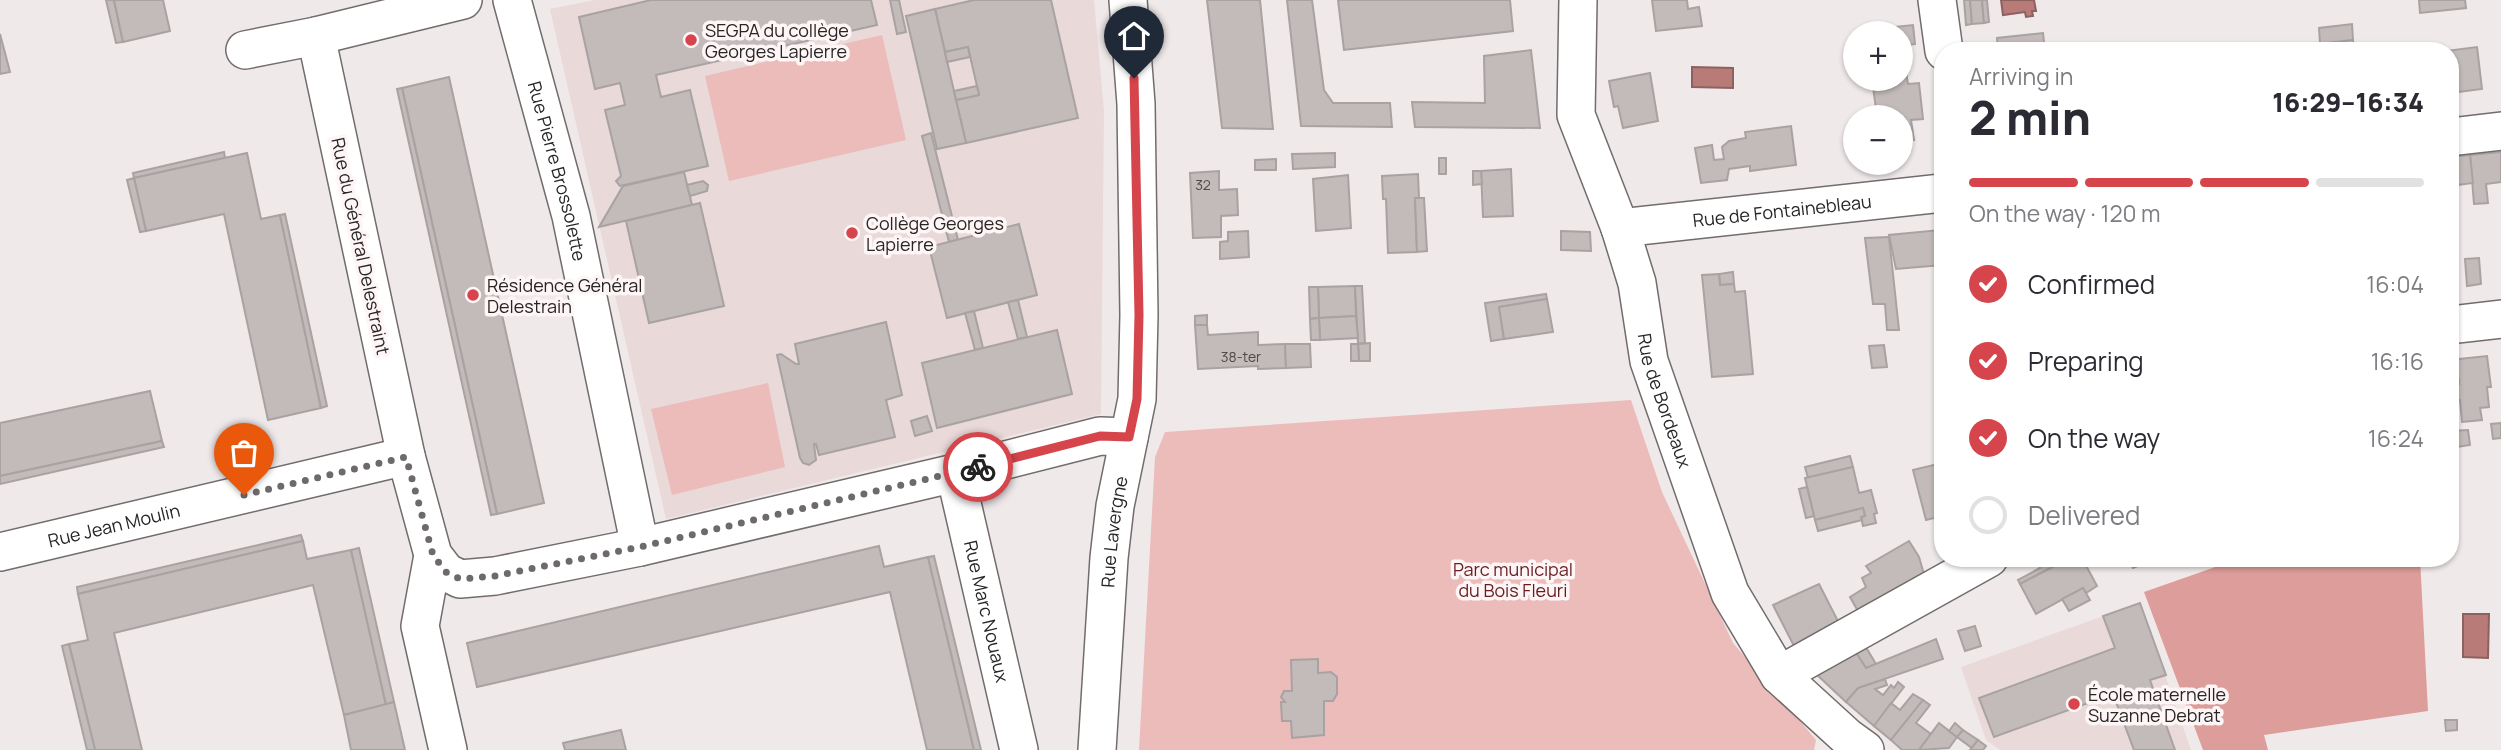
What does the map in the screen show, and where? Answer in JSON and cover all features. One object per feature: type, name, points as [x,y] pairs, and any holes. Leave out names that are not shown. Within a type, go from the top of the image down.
[{"type":"street","points":[[244,50],[316,36],[463,0]]},
{"type":"street","name":"Rue Pierre Brossolette","points":[[512,0],[571,216],[640,547]]},
{"type":"street","name":"Rue Lavergne","points":[[1097,750],[1109,558],[1115,506],[1137,399],[1139,315],[1136,104],[1128,0]]},
{"type":"street","name":"Rue de Bordeaux","points":[[1577,0],[1576,115],[1620,228],[1637,283],[1649,361],[1730,593],[1779,675],[1852,746]]},
{"type":"street","points":[[1937,0],[1943,42]]},
{"type":"street","name":"Rue du Général Delestraint","points":[[316,36],[406,457]]},
{"type":"street","points":[[2459,136],[2501,131]]},
{"type":"street","name":"Rue de Fontainebleau","points":[[1620,228],[1934,194]]},
{"type":"street","points":[[2459,324],[2501,319]]},
{"type":"street","points":[[406,457],[433,555],[446,572],[460,579],[495,576],[640,547],[1100,436],[1129,437]]},
{"type":"street","name":"Rue Jean Moulin","points":[[0,552],[406,457]]},
{"type":"street","name":"Rue Marc Nouaux","points":[[955,473],[1019,750]]},
{"type":"street","points":[[433,555],[420,626],[448,750]]},
{"type":"street","points":[[1779,675],[1973,567]]},
{"type":"shaded area","name":"Collège Georges Lapierre","points":[[595,0],[1094,0],[1104,111],[1101,414],[666,519],[550,9]]},
{"type":"shaded area","points":[[2001,0],[2034,0],[2036,11],[2032,11],[2033,16],[2026,17],[2025,12],[2003,15]]},
{"type":"shaded area","points":[[1692,67],[1733,68],[1733,88],[1692,87]]},
{"type":"shaded area","points":[[2215,567],[2420,567],[2428,711],[2264,735],[2268,750],[2203,750],[2144,592]]},
{"type":"shaded area","name":"École maternelle Suzanne Debrat","points":[[2140,603],[2191,750],[2000,750],[1986,740],[1961,667]]},
{"type":"shaded area","points":[[2463,614],[2489,614],[2488,658],[2463,657]]},
{"type":"green space","points":[[882,35],[906,140],[729,181],[705,76]]},
{"type":"green space","points":[[768,383],[785,467],[672,495],[651,409]]},
{"type":"green space","name":"Parc municipal du Bois Fleuri","points":[[1631,400],[1662,492],[1733,643],[1816,740],[1814,750],[1139,750],[1155,457],[1165,432]]},
{"type":"building","points":[[106,0],[114,0],[123,42],[116,43]]},
{"type":"building","points":[[114,0],[163,0],[170,31],[123,42]]},
{"type":"building","points":[[651,0],[871,0],[877,25],[656,75],[661,97],[690,90],[708,166],[620,186],[616,181],[621,176],[605,110],[625,105],[620,83],[595,89],[579,17]]},
{"type":"building","points":[[890,0],[899,0],[906,32],[897,34]]},
{"type":"building","points":[[974,0],[1051,0],[1078,118],[966,143],[956,100],[979,95],[968,47],[945,52],[935,9]]},
{"type":"building","points":[[1207,0],[1260,0],[1273,129],[1222,128]]},
{"type":"building","points":[[1287,0],[1312,0],[1324,90],[1333,103],[1390,103],[1392,127],[1301,126]]},
{"type":"building","points":[[1338,0],[1510,0],[1513,31],[1344,50]]},
{"type":"building","points":[[1652,0],[1687,0],[1688,9],[1699,7],[1702,26],[1656,31]]},
{"type":"building","points":[[1964,0],[1970,0],[1972,24],[1966,25]]},
{"type":"building","points":[[1970,0],[1982,0],[1984,23],[1972,24]]},
{"type":"building","points":[[1982,0],[1987,0],[1989,22],[1984,23]]},
{"type":"building","points":[[2419,0],[2465,0],[2466,8],[2420,13]]},
{"type":"building","points":[[935,9],[966,143],[937,149],[906,16]]},
{"type":"building","points":[[2352,24],[2353,40],[2320,42],[2319,28]]},
{"type":"building","points":[[2043,33],[2044,42],[1997,42],[1997,38]]},
{"type":"building","points":[[0,34],[10,72],[0,74]]},
{"type":"building","points":[[968,47],[970,57],[947,62],[945,52]]},
{"type":"building","points":[[2477,47],[2482,89],[2459,92],[2459,49]]},
{"type":"building","points":[[1531,50],[1540,128],[1415,127],[1412,102],[1485,103],[1484,56]]},
{"type":"building","points":[[1650,73],[1658,121],[1623,128],[1618,106],[1614,107],[1609,81]]},
{"type":"building","name":"Résidence Général Delestrain","points":[[449,77],[544,503],[497,514],[402,88]]},
{"type":"building","points":[[1919,83],[1923,119],[1913,120],[1913,105],[1875,105],[1874,91],[1913,91],[1913,84]]},
{"type":"building","points":[[977,86],[979,95],[956,100],[954,91]]},
{"type":"building","points":[[402,88],[497,514],[491,515],[397,89]]},
{"type":"building","points":[[1791,126],[1796,165],[1750,171],[1750,166],[1729,169],[1727,180],[1701,183],[1695,148],[1712,145],[1714,160],[1724,159],[1722,147],[1729,141],[1746,138],[1745,132]]},
{"type":"building","points":[[931,133],[958,240],[949,242],[922,136]]},
{"type":"building","points":[[224,152],[225,158],[134,178],[133,173]]},
{"type":"building","points":[[2501,152],[2501,182],[2486,184],[2488,203],[2474,204],[2470,155]]},
{"type":"building","points":[[247,153],[261,219],[280,215],[321,408],[268,420],[224,214],[146,231],[134,178]]},
{"type":"building","points":[[1335,153],[1335,167],[1293,169],[1292,154]]},
{"type":"building","points":[[2470,155],[2473,183],[2459,185],[2459,156]]},
{"type":"building","points":[[1439,158],[1446,158],[1446,174],[1439,174]]},
{"type":"building","points":[[1276,159],[1276,170],[1255,170],[1255,160]]},
{"type":"building","points":[[1511,169],[1513,216],[1483,217],[1481,171]]},
{"type":"building","points":[[1219,171],[1219,190],[1237,189],[1238,215],[1221,216],[1221,237],[1193,238],[1190,173]]},
{"type":"building","points":[[1473,171],[1481,171],[1482,184],[1473,185]]},
{"type":"building","points":[[684,172],[692,205],[599,227],[623,186]]},
{"type":"building","points":[[1418,174],[1419,198],[1415,198],[1417,252],[1388,253],[1386,199],[1383,199],[1382,176]]},
{"type":"building","points":[[1348,175],[1351,228],[1316,231],[1313,179]]},
{"type":"building","points":[[134,178],[146,231],[140,232],[127,180]]},
{"type":"building","points":[[703,181],[708,185],[707,191],[690,196],[687,185]]},
{"type":"building","points":[[1415,198],[1424,198],[1427,251],[1417,252]]},
{"type":"building","points":[[700,203],[724,306],[649,323],[626,221]]},
{"type":"building","points":[[285,214],[327,406],[321,408],[280,215]]},
{"type":"building","points":[[1019,224],[1037,295],[947,318],[929,247]]},
{"type":"building","points":[[1248,231],[1249,257],[1220,259],[1220,242],[1228,241],[1228,232]]},
{"type":"building","points":[[1561,231],[1590,232],[1591,251],[1561,250]]},
{"type":"building","points":[[1934,231],[1934,266],[1896,269],[1889,235]]},
{"type":"building","points":[[1889,237],[1899,330],[1887,330],[1885,304],[1873,304],[1865,238]]},
{"type":"building","points":[[2479,258],[2481,284],[2467,286],[2465,259]]},
{"type":"building","points":[[1733,272],[1734,284],[1720,285],[1719,274]]},
{"type":"building","points":[[1719,274],[1720,285],[1734,284],[1735,292],[1745,291],[1753,374],[1712,377],[1702,275]]},
{"type":"building","points":[[1355,286],[1356,316],[1319,318],[1318,287]]},
{"type":"building","points":[[1355,286],[1362,286],[1365,343],[1358,344]]},
{"type":"building","points":[[1309,287],[1318,287],[1319,318],[1310,319]]},
{"type":"building","points":[[1546,294],[1547,299],[1499,307],[1504,339],[1491,341],[1485,303]]},
{"type":"building","points":[[1547,299],[1553,332],[1504,339],[1499,307]]},
{"type":"building","points":[[1018,300],[1027,337],[1018,339],[1008,302]]},
{"type":"building","points":[[974,311],[983,348],[975,350],[965,313]]},
{"type":"building","points":[[1207,315],[1207,325],[1195,325],[1195,316]]},
{"type":"building","points":[[1356,316],[1358,338],[1320,340],[1319,318]]},
{"type":"building","points":[[1319,318],[1320,340],[1311,340],[1310,319]]},
{"type":"building","points":[[886,322],[902,395],[886,400],[895,437],[819,455],[814,444],[816,460],[809,465],[803,463],[777,355],[781,354],[799,364],[795,344]]},
{"type":"building","points":[[1195,325],[1207,325],[1208,335],[1258,332],[1258,345],[1285,344],[1286,368],[1258,369],[1258,366],[1198,369]]},
{"type":"building","points":[[1057,330],[1072,394],[937,428],[922,363]]},
{"type":"building","points":[[1370,343],[1370,361],[1359,361],[1358,344]]},
{"type":"building","points":[[1285,344],[1310,344],[1311,367],[1286,368]]},
{"type":"building","points":[[1351,344],[1358,344],[1359,361],[1351,361]]},
{"type":"building","points":[[1884,345],[1887,367],[1872,368],[1869,346]]},
{"type":"building","points":[[2487,356],[2491,387],[2487,387],[2489,407],[2480,408],[2482,420],[2462,422],[2459,359]]},
{"type":"building","points":[[150,391],[162,441],[0,476],[0,423]]},
{"type":"building","points":[[927,416],[932,431],[915,436],[911,421]]},
{"type":"building","points":[[2501,423],[2501,438],[2493,439],[2491,424]]},
{"type":"building","points":[[2459,430],[2468,430],[2470,445],[2459,447]]},
{"type":"building","points":[[162,441],[164,447],[0,484],[0,476]]},
{"type":"building","points":[[1850,456],[1853,467],[1808,478],[1805,467]]},
{"type":"building","points":[[1934,465],[1934,518],[1926,520],[1913,470]]},
{"type":"building","points":[[1853,467],[1859,493],[1871,490],[1877,513],[1874,514],[1876,523],[1863,526],[1863,508],[1815,520],[1805,478]]},
{"type":"building","points":[[1807,487],[1814,516],[1806,518],[1799,489]]},
{"type":"building","points":[[1863,508],[1865,516],[1861,517],[1862,520],[1818,531],[1815,520]]},
{"type":"building","points":[[301,535],[303,541],[78,594],[77,587]]},
{"type":"building","points":[[303,541],[307,559],[351,550],[386,705],[344,715],[313,585],[114,633],[142,750],[95,750],[69,644],[88,640],[78,594]]},
{"type":"building","points":[[1909,541],[1919,557],[1925,578],[1860,615],[1850,597],[1866,587],[1862,578],[1871,573],[1866,566]]},
{"type":"building","points":[[879,546],[884,567],[928,557],[974,750],[927,750],[890,592],[477,687],[467,643]]},
{"type":"building","points":[[359,548],[394,702],[386,705],[351,550]]},
{"type":"building","points":[[934,556],[981,750],[974,750],[928,557]]},
{"type":"building","points":[[2053,567],[2020,584],[2018,580],[2040,568]]},
{"type":"building","points":[[2053,567],[2087,567],[2097,586],[2086,593],[2083,588],[2036,614],[2020,584]]},
{"type":"building","points":[[1819,584],[1841,627],[1795,648],[1773,605]]},
{"type":"building","points":[[2083,588],[2090,600],[2069,611],[2062,599]]},
{"type":"building","points":[[2140,603],[2166,675],[2150,680],[2175,750],[2134,750],[2113,694],[1994,737],[1979,698],[2115,648],[2103,616]]},
{"type":"building","points":[[1975,626],[1981,646],[1965,651],[1958,631]]},
{"type":"building","points":[[1861,639],[1876,664],[1866,668],[1851,645]]},
{"type":"building","points":[[1936,639],[1943,659],[1858,688],[1846,702],[1814,672],[1851,645],[1866,668]]},
{"type":"building","points":[[69,644],[95,750],[87,750],[62,646]]},
{"type":"building","points":[[1318,659],[1318,673],[1331,672],[1337,677],[1337,694],[1333,701],[1324,701],[1324,735],[1292,738],[1291,721],[1282,721],[1281,702],[1285,702],[1281,697],[1284,691],[1292,691],[1291,660]]},
{"type":"building","points":[[1885,679],[1887,685],[1875,689],[1883,695],[1891,685],[1894,688],[1898,682],[1904,687],[1874,726],[1846,702],[1858,688]]},
{"type":"building","points":[[1913,694],[1923,700],[1891,740],[1874,726],[1891,703],[1900,710]]},
{"type":"building","points":[[1923,700],[1930,705],[1916,723],[1931,734],[1919,750],[1902,750],[1891,740]]},
{"type":"building","points":[[394,702],[405,750],[351,750],[344,715]]},
{"type":"building","points":[[2445,720],[2457,720],[2457,730],[2446,731]]},
{"type":"building","points":[[1939,723],[1957,737],[1949,748],[1919,750]]},
{"type":"building","points":[[1955,723],[1963,730],[1957,737],[1949,731]]},
{"type":"building","points":[[621,730],[626,750],[565,750],[563,743]]},
{"type":"building","points":[[1963,730],[1978,740],[1972,748],[1957,737]]},
{"type":"building","points":[[1978,740],[1986,746],[1983,750],[1970,750]]},
{"type":"way so far","points":[[244,495],[406,457],[433,555],[446,572],[460,579],[495,576],[640,547],[978,467]]},
{"type":"place","name":"SEGPA du collège Georges Lapierre","points":[[691,40]]},
{"type":"place","name":"Collège Georges Lapierre","points":[[852,233]]},
{"type":"place","name":"Résidence Général Delestrain","points":[[473,295]]},
{"type":"place","name":"École maternelle Suzanne Debrat","points":[[2074,704]]},
{"type":"route","points":[[978,467],[1100,436],[1129,437],[1137,399],[1139,315],[1134,78]]}]
